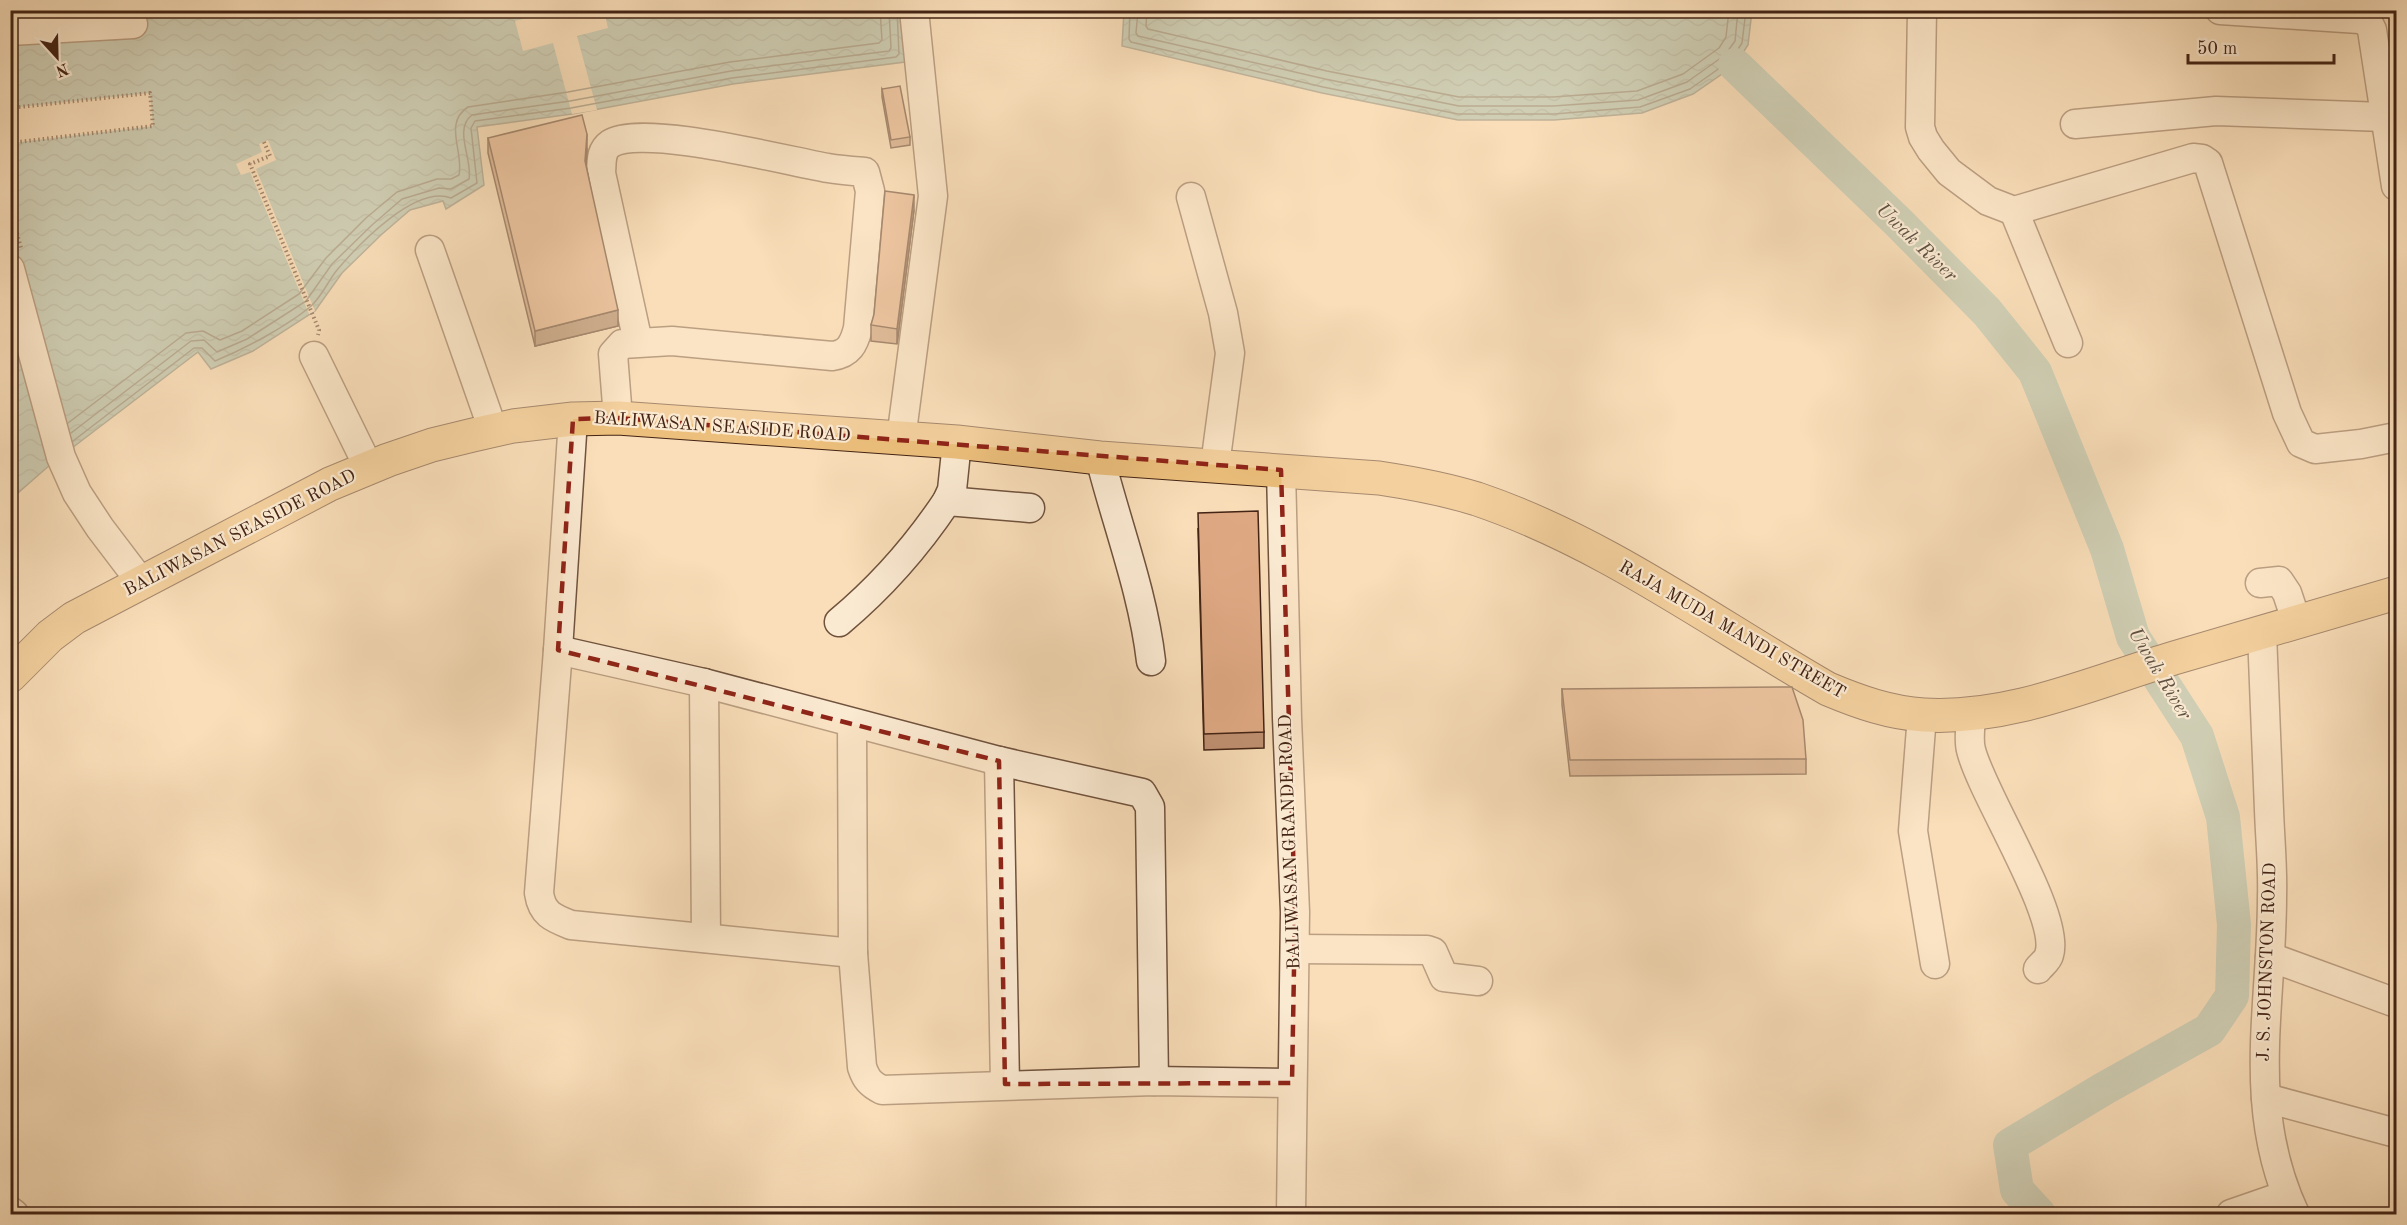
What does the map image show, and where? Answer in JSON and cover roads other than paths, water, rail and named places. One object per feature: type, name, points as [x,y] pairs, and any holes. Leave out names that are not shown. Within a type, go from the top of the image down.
[{"type":"main road","name":"BALIWASAN SEASIDE ROAD","points":[[10,676],[50,636],[74,618],[330,484],[432,445],[493,430],[573,419],[618,418],[957,442],[1100,458],[1281,470]]},
{"type":"main road","name":"RAJA MUDA MANDI STREET","points":[[1281,470],[1379,478],[1424,485],[1518,514],[1592,548],[1828,689],[1860,703],[1922,715],[1971,713],[2018,705],[2126,675],[2172,658],[2397,593]]},
{"type":"street","points":[[901,439],[933,195],[914,10]]},
{"type":"street","points":[[1922,10],[1920,127],[1930,150],[1950,172],[1988,201],[2014,211],[2193,158],[2202,159],[2208,163],[2287,413],[2301,443],[2315,449],[2397,437]]},
{"type":"street","points":[[2220,10],[2359,19],[2368,22],[2372,30],[2384,117],[2397,186]]},
{"type":"street","points":[[10,31],[133,24]]},
{"type":"street","points":[[2075,124],[2216,111],[2384,117]]},
{"type":"street","points":[[618,418],[613,354],[622,344],[672,341],[758,350],[841,354],[854,342],[858,328],[870,191],[865,172],[830,168],[711,144],[627,137],[609,145],[602,156],[601,173],[638,342]]},
{"type":"street","points":[[1191,196],[1223,313],[1230,353],[1215,465]]},
{"type":"street","points":[[2014,211],[2068,343]]},
{"type":"street","points":[[430,250],[493,430]]},
{"type":"street","points":[[10,269],[61,457],[77,493],[141,582]]},
{"type":"street","points":[[314,356],[369,468]]},
{"type":"street","points":[[573,419],[540,904],[546,914],[571,925],[853,953]]},
{"type":"street","points":[[839,622],[862,603],[898,565],[947,501],[952,490],[957,442]]},
{"type":"street","points":[[1100,458],[1137,588],[1149,640],[1151,661]]},
{"type":"street","name":"BALIWASAN GRANDE ROAD","points":[[1281,470],[1295,949],[1291,1215]]},
{"type":"street","points":[[947,501],[1030,508]]},
{"type":"street","points":[[2260,583],[2279,581],[2288,593],[2296,623]]},
{"type":"street","name":"J. S. JOHNSTON ROAD","points":[[2262,633],[2272,896],[2263,1044],[2270,1130],[2290,1205]]},
{"type":"street","points":[[558,650],[704,683],[999,761],[1142,793],[1150,807],[1154,1081]]},
{"type":"street","points":[[704,683],[706,938]]},
{"type":"street","points":[[1971,713],[1971,749],[2004,830],[2026,870],[2043,911],[2050,938],[2049,956],[2038,969]]},
{"type":"street","points":[[1922,715],[1913,831],[1935,964]]},
{"type":"street","points":[[852,723],[853,953],[862,1067],[866,1079],[873,1085],[882,1089],[1154,1081],[1292,1083]]},
{"type":"street","points":[[999,761],[1005,1084]]},
{"type":"street","points":[[1295,949],[1427,950],[1433,952],[1444,977],[1478,981]]},
{"type":"street","points":[[2270,957],[2397,1003]]},
{"type":"street","points":[[2266,1098],[2397,1133]]},
{"type":"street","points":[[2230,1215],[2290,1205]]},
{"type":"street","points":[[10,1211],[14,1215]]},
{"type":"water","points":[[1124,10],[1752,11],[1748,45],[1735,65],[1693,94],[1642,113],[1554,120],[1458,120],[1322,93],[1122,46]]},
{"type":"water","points":[[11,11],[903,11],[905,62],[733,84],[572,114],[477,127],[484,185],[446,209],[443,201],[410,210],[342,273],[315,311],[253,351],[211,369],[198,352],[51,464],[11,499]]},
{"type":"waterway","name":"Uwak River","points":[[1735,65],[1897,221],[1987,312],[2035,372],[2107,549],[2133,637],[2197,736],[2223,817],[2234,925],[2232,996],[2209,1030],[2105,1088],[2010,1145],[2017,1190],[2039,1214]]}]
